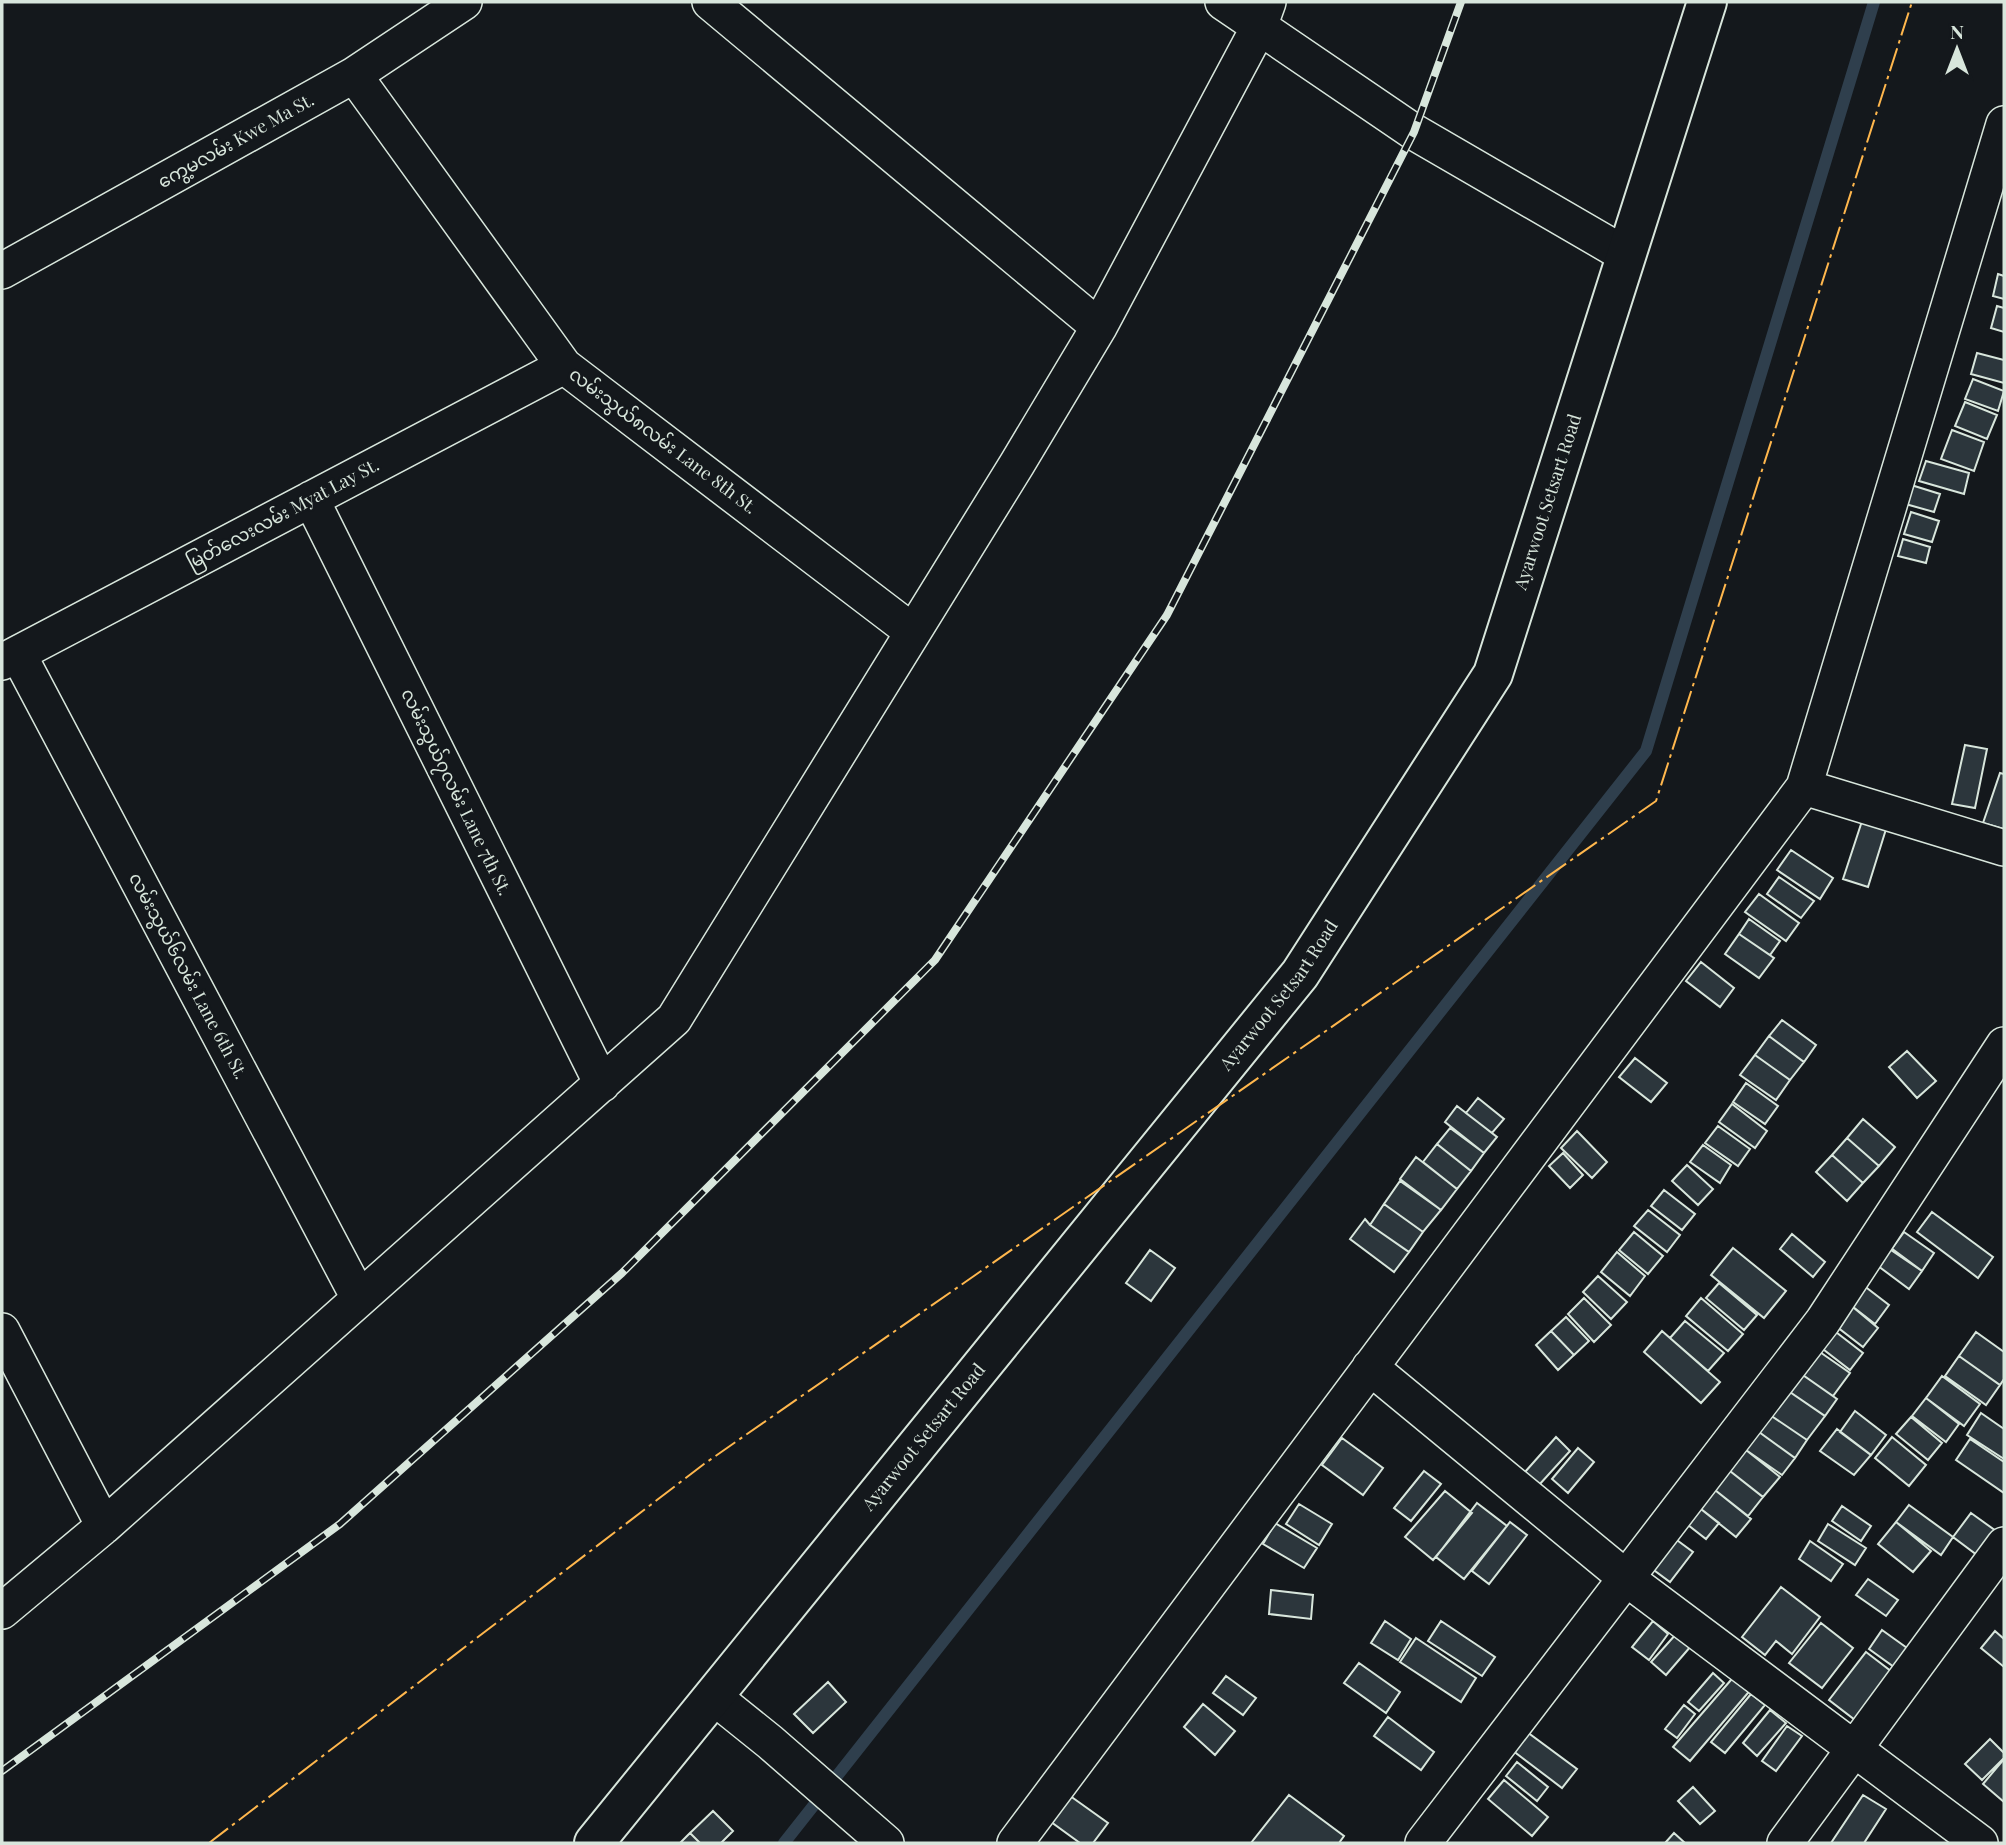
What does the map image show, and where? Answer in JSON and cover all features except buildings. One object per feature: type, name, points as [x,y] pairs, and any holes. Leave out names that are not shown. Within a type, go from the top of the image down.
[{"type":"main road","name":"Ayarwoot Setsart Road","points":[[594,1843],[1300,974],[1493,674],[1707,2]]},
{"type":"street","name":"ကွေ့မလမ်း Kwe Ma St.","points":[[2,271],[354,75],[464,2]]},
{"type":"street","points":[[710,2],[1099,327]]},
{"type":"street","points":[[1223,2],[1264,14],[1415,132],[1626,255]]},
{"type":"street","points":[[2,1611],[104,1526],[674,1019],[1099,327],[1264,14]]},
{"type":"street","name":"လမ်းသွယ်၈လမ်း Lane 8th St.","points":[[354,75],[564,366],[913,632]]},
{"type":"street","points":[[1016,1843],[1804,787],[2004,124]]},
{"type":"street","name":"မြတ်လေးလမ်း Myat Lay St.","points":[[10,658],[564,366]]},
{"type":"street","name":"လမ်းသွယ်၇လမ်း Lane 7th St.","points":[[311,499],[602,1084]]},
{"type":"street","name":"လမ်းသွယ်၆လမ်း Lane 6th St.","points":[[10,658],[359,1298]]},
{"type":"street","points":[[1804,787],[2004,848]]},
{"type":"street","points":[[1423,1843],[1823,1321],[2004,1045]]},
{"type":"street","points":[[2,1331],[104,1526]]},
{"type":"street","points":[[1370,1367],[1626,1578],[1853,1751],[1980,1843]]},
{"type":"street","points":[[1786,1843],[2004,1545]]},
{"type":"street","points":[[714,1697],[770,1742],[884,1842]]},
{"type":"waterway","points":[[784,1843],[1646,751],[1874,2]]},
{"type":"railway","points":[[2,1771],[340,1524],[622,1273],[935,960],[1167,615],[1414,132],[1461,2]]},
{"type":"power","points":[[209,1843],[704,1464],[1656,801],[1912,2]]}]
